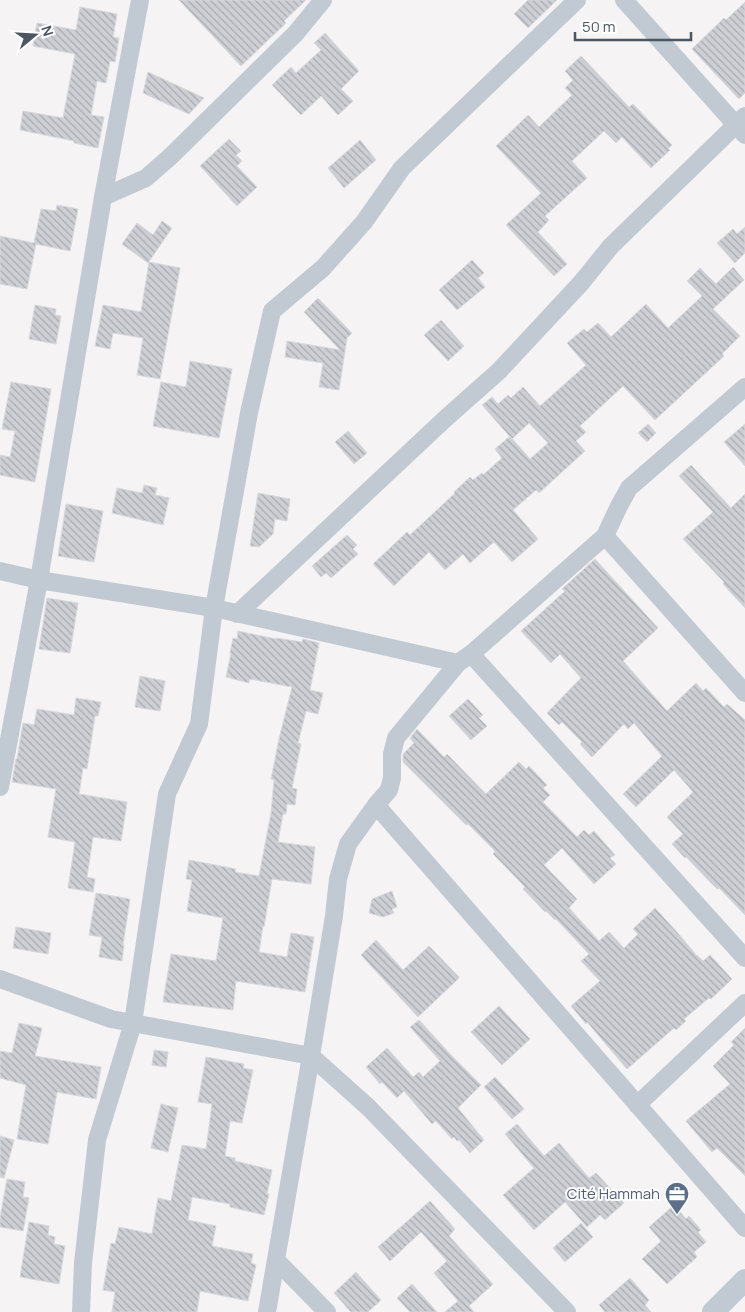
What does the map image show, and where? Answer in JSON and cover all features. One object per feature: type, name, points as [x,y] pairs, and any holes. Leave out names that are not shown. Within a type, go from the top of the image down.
[{"type":"street","points":[[0,787],[39,580],[103,197],[140,0]]},
{"type":"street","points":[[103,197],[146,178],[172,156],[296,33],[323,0]]},
{"type":"street","points":[[81,1312],[83,1263],[97,1140],[133,1023],[167,794],[199,724],[214,608],[249,413],[272,311],[323,268],[364,222],[402,168],[577,0]]},
{"type":"street","points":[[237,614],[499,370],[582,283],[611,246],[742,125],[624,0]]},
{"type":"street","points":[[267,1312],[334,916],[338,879],[348,844],[388,790],[392,778],[392,754],[396,738],[465,659],[605,536],[629,488],[745,387]]},
{"type":"street","points":[[605,536],[742,683]]},
{"type":"street","points":[[0,571],[39,580],[214,608],[465,659],[745,958]]},
{"type":"street","points":[[376,805],[745,1228]]},
{"type":"street","points":[[0,979],[112,1019],[311,1056],[368,1107],[566,1312]]},
{"type":"street","points":[[637,1105],[745,1003]]},
{"type":"street","points":[[277,1261],[327,1312]]},
{"type":"street","points":[[713,1312],[745,1280]]},
{"type":"building","points":[[179,0],[306,0],[284,21],[286,23],[241,66]]},
{"type":"building","points":[[528,0],[557,0],[528,28],[514,14]]},
{"type":"building","points":[[745,2],[745,93],[739,99],[692,49],[724,18],[726,20]]},
{"type":"building","points":[[80,7],[117,14],[113,37],[119,38],[115,62],[110,61],[106,83],[97,81],[91,115],[104,117],[98,148],[20,130],[23,111],[63,118],[75,54],[33,46],[37,23],[76,30]]},
{"type":"building","points":[[325,33],[359,71],[341,89],[353,101],[338,115],[321,96],[301,115],[272,85],[291,67],[296,73],[321,50],[314,43]]},
{"type":"building","points":[[581,56],[629,107],[633,104],[672,145],[668,149],[670,150],[651,168],[622,137],[616,143],[604,131],[572,161],[587,178],[545,216],[549,220],[538,232],[567,264],[554,276],[506,225],[541,193],[496,146],[528,115],[539,127],[572,95],[565,88],[573,80],[565,71]]},
{"type":"building","points":[[148,72],[204,98],[189,114],[143,93]]},
{"type":"building","points":[[229,139],[241,151],[236,155],[242,161],[237,166],[257,187],[237,206],[200,166]]},
{"type":"building","points":[[360,140],[376,160],[344,188],[328,168]]},
{"type":"building","points":[[57,205],[78,209],[70,251],[36,244],[27,289],[0,284],[0,236],[34,243],[41,209],[56,211]]},
{"type":"building","points":[[162,221],[172,228],[148,263],[122,244],[137,223],[153,235]]},
{"type":"building","points":[[745,227],[745,253],[735,263],[717,243],[733,229],[737,234]]},
{"type":"building","points":[[472,260],[484,273],[478,278],[485,287],[457,310],[439,290]]},
{"type":"building","points":[[149,262],[180,268],[160,379],[137,375],[143,338],[113,333],[110,349],[95,346],[103,305],[141,312]]},
{"type":"building","points":[[733,267],[744,280],[713,309],[740,336],[722,354],[724,356],[655,420],[623,386],[580,426],[586,432],[576,441],[585,451],[539,493],[536,490],[513,510],[538,539],[512,562],[494,542],[470,563],[463,554],[445,570],[429,552],[394,586],[373,564],[407,532],[410,535],[470,477],[473,480],[482,473],[483,475],[502,458],[495,449],[510,436],[482,405],[492,397],[498,404],[508,395],[511,398],[523,387],[540,406],[586,365],[567,343],[584,329],[587,332],[598,323],[611,337],[646,304],[668,328],[702,296],[687,281],[700,268],[716,284]],"holes":[[[529,423],[548,443],[530,459],[512,439]]]},
{"type":"building","points":[[318,298],[352,333],[347,338],[339,390],[319,387],[323,363],[285,357],[287,341],[340,350],[304,312]]},
{"type":"building","points":[[35,305],[56,309],[55,315],[61,316],[56,344],[29,339]]},
{"type":"building","points":[[441,320],[464,346],[448,361],[424,335]]},
{"type":"building","points":[[190,361],[232,369],[219,438],[153,426],[161,382],[186,387]]},
{"type":"building","points":[[11,382],[51,389],[35,482],[0,475],[0,455],[10,457],[15,431],[2,429]]},
{"type":"building","points":[[648,424],[656,433],[647,442],[638,433]]},
{"type":"building","points":[[745,424],[745,466],[724,442]]},
{"type":"building","points":[[348,431],[367,453],[354,464],[335,442]]},
{"type":"building","points":[[691,465],[731,508],[745,494],[745,608],[723,584],[724,582],[683,539],[713,512],[679,476]]},
{"type":"building","points":[[144,485],[157,488],[155,495],[169,498],[163,525],[112,513],[117,488],[142,493]]},
{"type":"building","points":[[258,493],[290,499],[287,521],[275,519],[273,534],[259,547],[250,546]]},
{"type":"building","points":[[66,504],[103,511],[94,562],[58,556]]},
{"type":"building","points":[[347,535],[357,545],[353,549],[358,554],[331,578],[326,573],[321,577],[312,566]]},
{"type":"building","points":[[595,559],[658,628],[623,661],[667,711],[696,683],[703,691],[706,688],[724,707],[727,704],[745,720],[745,915],[672,844],[683,834],[667,817],[693,792],[674,770],[636,807],[623,794],[662,756],[634,723],[628,729],[624,724],[592,757],[580,744],[582,742],[562,722],[559,725],[547,713],[581,678],[560,654],[551,663],[521,631],[565,591],[562,589]]},
{"type":"building","points":[[47,598],[78,603],[70,653],[39,649]]},
{"type":"building","points":[[238,631],[276,639],[302,642],[303,639],[319,643],[310,690],[323,693],[318,714],[306,711],[298,743],[301,744],[292,788],[297,789],[295,805],[287,804],[286,814],[283,814],[278,842],[315,847],[311,884],[272,879],[259,952],[287,957],[291,933],[314,937],[305,992],[236,981],[233,1010],[163,1002],[171,954],[216,961],[223,918],[187,911],[192,880],[186,879],[189,860],[236,869],[235,872],[259,876],[271,813],[274,780],[271,779],[292,687],[250,679],[249,683],[226,677],[233,638],[237,639]]},
{"type":"building","points":[[140,676],[165,681],[160,711],[135,707]]},
{"type":"building","points":[[76,698],[101,702],[98,716],[95,716],[87,769],[83,768],[79,794],[127,802],[121,841],[93,837],[87,877],[95,879],[93,892],[68,888],[75,842],[48,837],[56,789],[12,782],[23,723],[34,725],[37,709],[74,715]]},
{"type":"building","points":[[468,699],[483,715],[479,718],[487,726],[471,740],[449,716]]},
{"type":"building","points":[[417,729],[444,757],[447,754],[486,794],[519,762],[526,769],[529,766],[547,785],[543,788],[550,795],[543,802],[577,837],[584,830],[589,835],[594,831],[615,855],[610,858],[616,864],[594,884],[562,848],[544,865],[577,899],[569,908],[599,941],[609,932],[624,948],[638,934],[633,929],[655,908],[697,956],[703,961],[710,955],[732,979],[711,999],[709,998],[684,1019],[686,1021],[676,1030],[674,1028],[627,1069],[571,1006],[600,981],[581,961],[589,954],[556,919],[545,912],[523,889],[525,887],[493,854],[495,851],[403,762],[403,754],[414,743],[410,738]]},
{"type":"building","points":[[392,891],[397,907],[392,909],[394,913],[383,917],[369,913],[372,899]]},
{"type":"building","points":[[96,893],[130,899],[122,961],[99,957],[102,937],[89,935]]},
{"type":"building","points":[[16,927],[51,933],[48,954],[13,948]]},
{"type":"building","points":[[376,940],[403,970],[429,946],[459,977],[418,1017],[361,955]]},
{"type":"building","points":[[499,1006],[530,1039],[502,1065],[471,1032]]},
{"type":"building","points":[[419,1020],[481,1085],[458,1108],[484,1140],[470,1153],[459,1140],[457,1141],[454,1137],[452,1139],[436,1121],[432,1124],[404,1091],[397,1098],[382,1082],[380,1084],[366,1067],[387,1048],[413,1077],[419,1072],[423,1077],[440,1061],[410,1027]]},
{"type":"building","points":[[19,1023],[42,1028],[35,1056],[101,1067],[96,1099],[57,1092],[48,1144],[17,1139],[26,1085],[0,1078],[0,1051],[12,1053]]},
{"type":"building","points":[[745,1028],[745,1176],[717,1148],[712,1152],[686,1121],[730,1084],[713,1066],[734,1045],[731,1042]]},
{"type":"building","points":[[154,1050],[168,1052],[166,1067],[152,1065]]},
{"type":"building","points":[[206,1057],[244,1064],[243,1068],[253,1070],[242,1123],[230,1121],[225,1156],[235,1158],[235,1161],[272,1170],[264,1215],[230,1207],[230,1204],[192,1197],[188,1220],[216,1226],[212,1246],[253,1254],[251,1263],[256,1265],[248,1301],[200,1291],[197,1312],[112,1312],[115,1292],[103,1290],[111,1243],[115,1244],[119,1227],[152,1234],[158,1198],[171,1201],[182,1145],[206,1149],[212,1104],[198,1102]]},
{"type":"building","points":[[495,1077],[524,1109],[512,1119],[484,1087]]},
{"type":"building","points":[[161,1104],[178,1108],[168,1152],[151,1148]]},
{"type":"building","points":[[517,1124],[544,1156],[559,1143],[589,1178],[596,1173],[624,1203],[605,1220],[600,1215],[587,1227],[565,1202],[534,1230],[503,1195],[534,1168],[505,1134]]},
{"type":"building","points":[[0,1136],[14,1140],[4,1178],[0,1177]]},
{"type":"building","points":[[7,1179],[25,1182],[23,1197],[29,1198],[23,1231],[0,1227]]},
{"type":"building","points":[[430,1201],[455,1229],[449,1236],[493,1284],[469,1306],[474,1312],[445,1312],[458,1301],[434,1273],[447,1261],[421,1232],[390,1261],[378,1247]]},
{"type":"building","points":[[674,1205],[686,1219],[689,1216],[701,1230],[698,1232],[706,1242],[694,1252],[697,1257],[667,1284],[642,1259],[661,1241],[649,1227]]},
{"type":"building","points":[[29,1222],[49,1226],[48,1235],[55,1237],[54,1244],[65,1246],[59,1284],[20,1277]]},
{"type":"building","points":[[581,1223],[593,1237],[565,1262],[553,1248]]},
{"type":"building","points":[[356,1272],[381,1300],[368,1312],[351,1312],[334,1293]]},
{"type":"building","points":[[630,1278],[649,1300],[645,1305],[651,1312],[605,1312],[599,1305]]},
{"type":"building","points":[[412,1284],[437,1312],[410,1312],[397,1298]]},
{"type":"place","name":"Cité Hammah","points":[[677,1215]]}]
